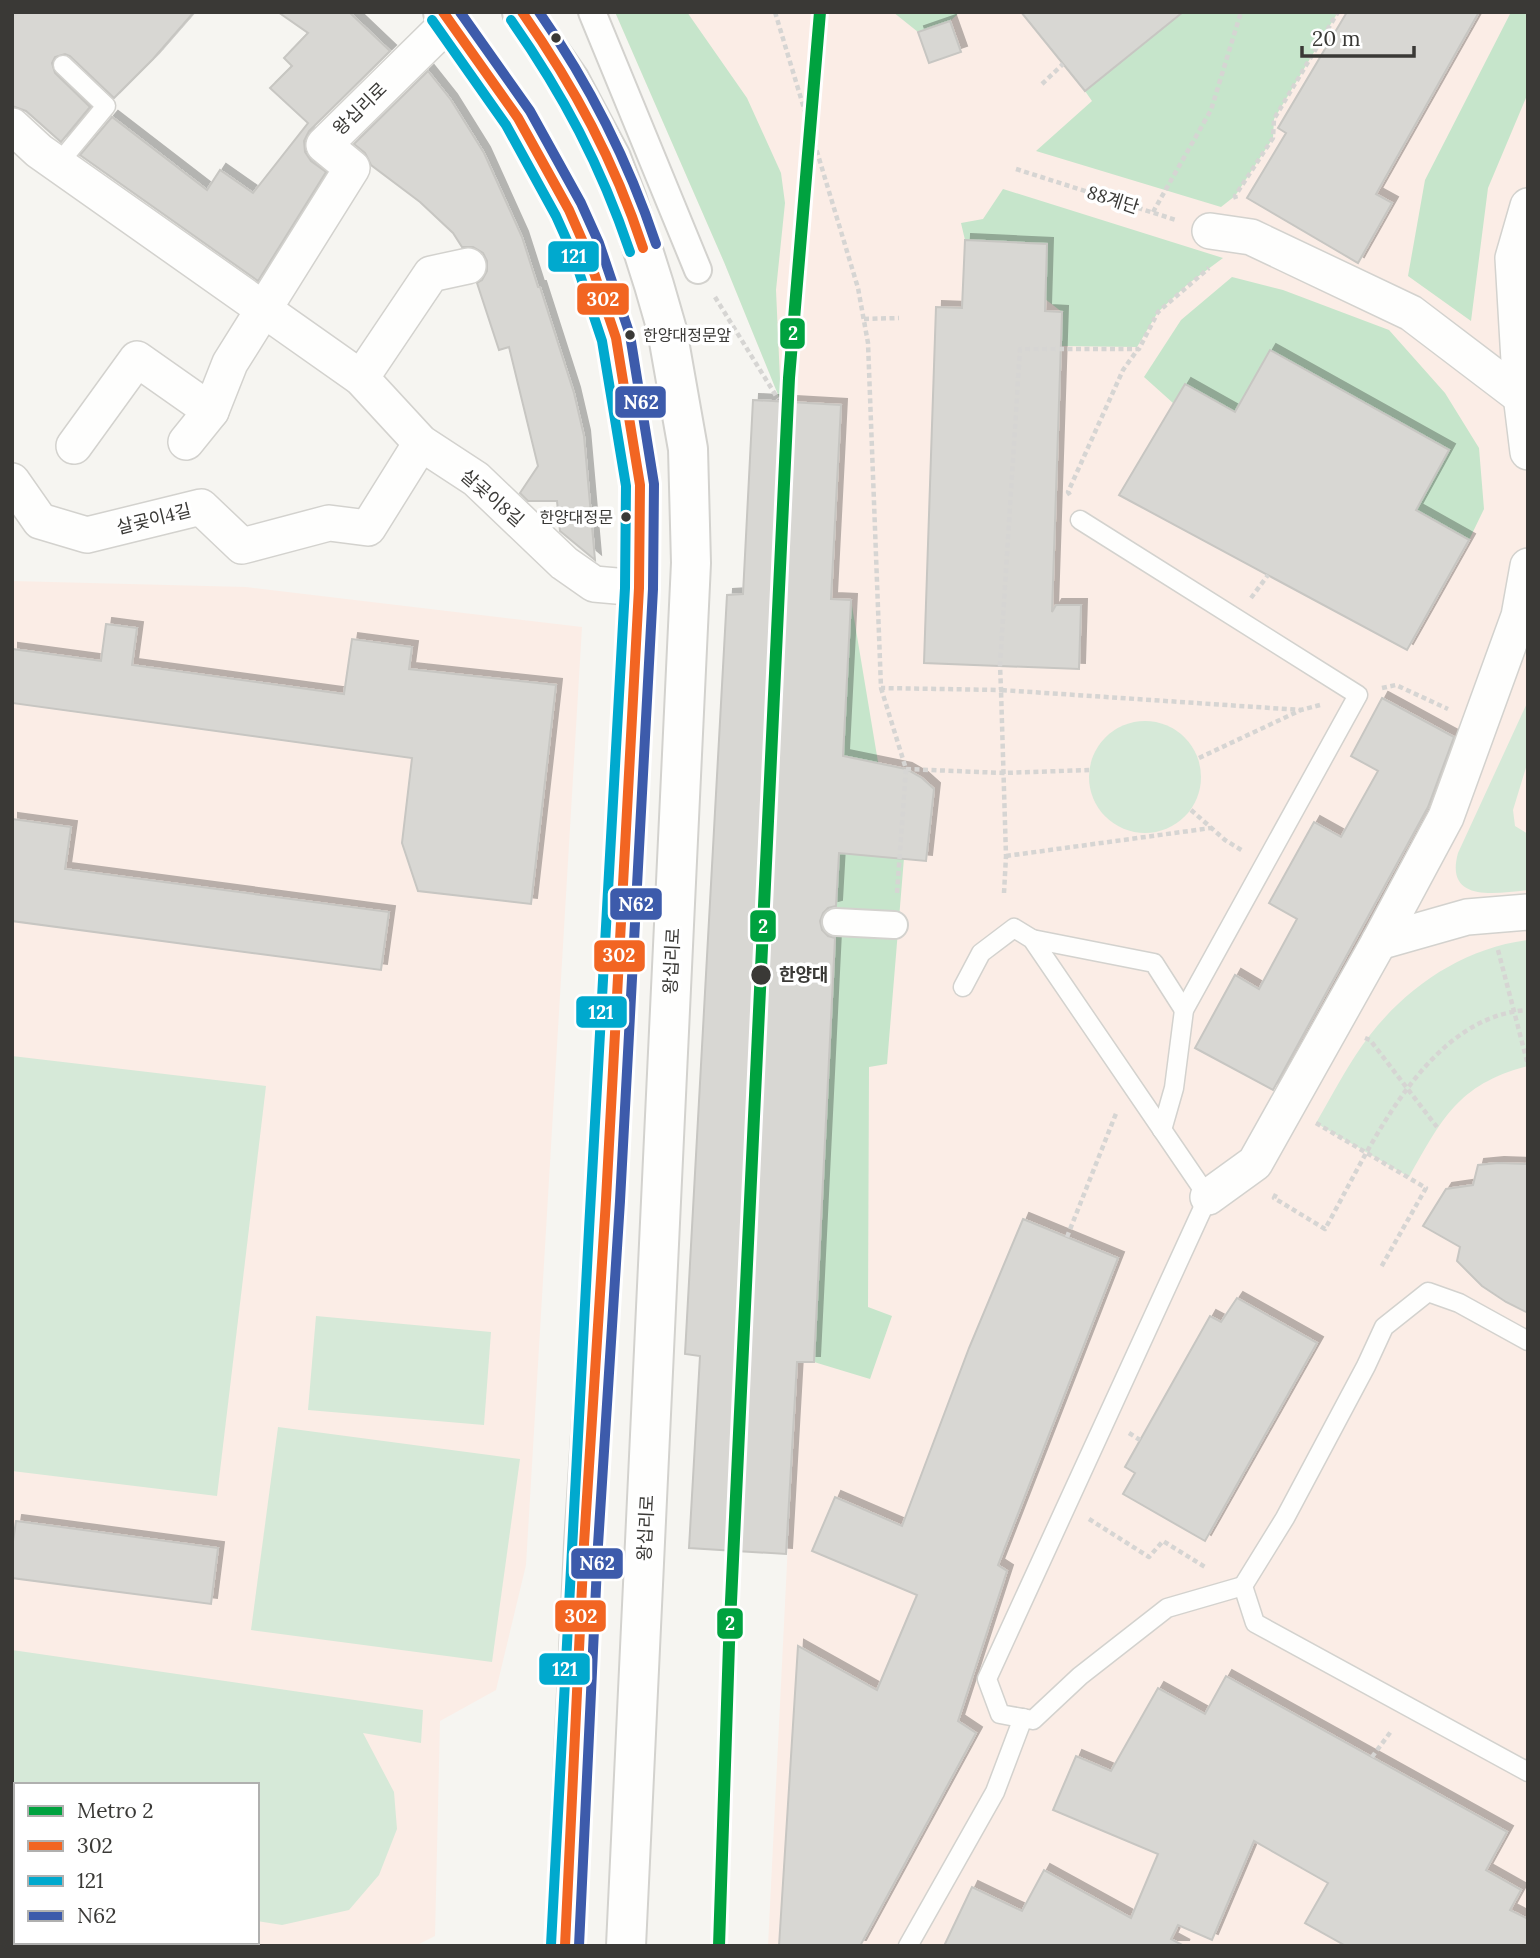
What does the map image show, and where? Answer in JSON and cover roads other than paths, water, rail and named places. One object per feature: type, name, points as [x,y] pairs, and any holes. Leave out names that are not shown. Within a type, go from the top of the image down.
[{"type":"main road","name":"왕십리로","points":[[522,12],[592,118],[627,200],[667,330],[688,449],[691,563],[626,1946]]},
{"type":"main road","name":"왕십리로","points":[[447,17],[518,118],[548,170],[586,249],[616,338],[640,485],[639,588],[606,1199],[581,1586],[565,1946]]},
{"type":"street","points":[[592,12],[698,270]]},
{"type":"street","name":"왕십리로","points":[[265,308],[352,168],[324,145],[447,17]]},
{"type":"street","name":"살곶이8길","points":[[12,126],[39,151],[361,378],[421,443],[475,479],[564,563],[594,584],[639,588]]},
{"type":"street","points":[[1528,206],[1513,258],[1521,286],[1528,452]]},
{"type":"street","points":[[1210,231],[1251,237],[1411,313],[1525,398]]},
{"type":"street","points":[[361,378],[431,274],[468,266]]},
{"type":"street","points":[[186,442],[211,411],[230,363],[265,308]]},
{"type":"street","points":[[74,446],[137,359],[211,411]]},
{"type":"street","name":"살곶이4길","points":[[12,481],[40,521],[88,535],[201,507],[242,546],[329,523],[368,528],[421,443]]},
{"type":"street","points":[[1208,1197],[1255,1163],[1446,817],[1519,616],[1528,566]]},
{"type":"street","points":[[1379,942],[1467,917],[1528,912]]},
{"type":"street","points":[[836,922],[894,925]]},
{"type":"lane","points":[[58,164],[106,106],[63,65]]},
{"type":"lane","points":[[1080,520],[1358,695],[1184,1010],[1174,1088],[1162,1130]]},
{"type":"lane","points":[[963,988],[981,953],[1014,928],[1032,939],[1154,962],[1184,1010]]},
{"type":"lane","points":[[1032,939],[1208,1197],[987,1679],[1000,1714],[1033,1720],[1080,1676],[1167,1608],[1243,1586],[1285,1518],[1384,1327],[1428,1292],[1459,1303],[1528,1342]]},
{"type":"lane","points":[[1243,1586],[1255,1623],[1528,1772]]},
{"type":"lane","points":[[908,1946],[995,1792],[1023,1718]]},
{"type":"metro line","name":"2","points":[[719,1946],[729,1644],[789,378],[820,12]]},
{"type":"place","name":"한양대정문앞","points":[[630,335]]},
{"type":"place","name":"한양대정문","points":[[626,517]]},
{"type":"place","name":"한양대","points":[[761,975]]}]
